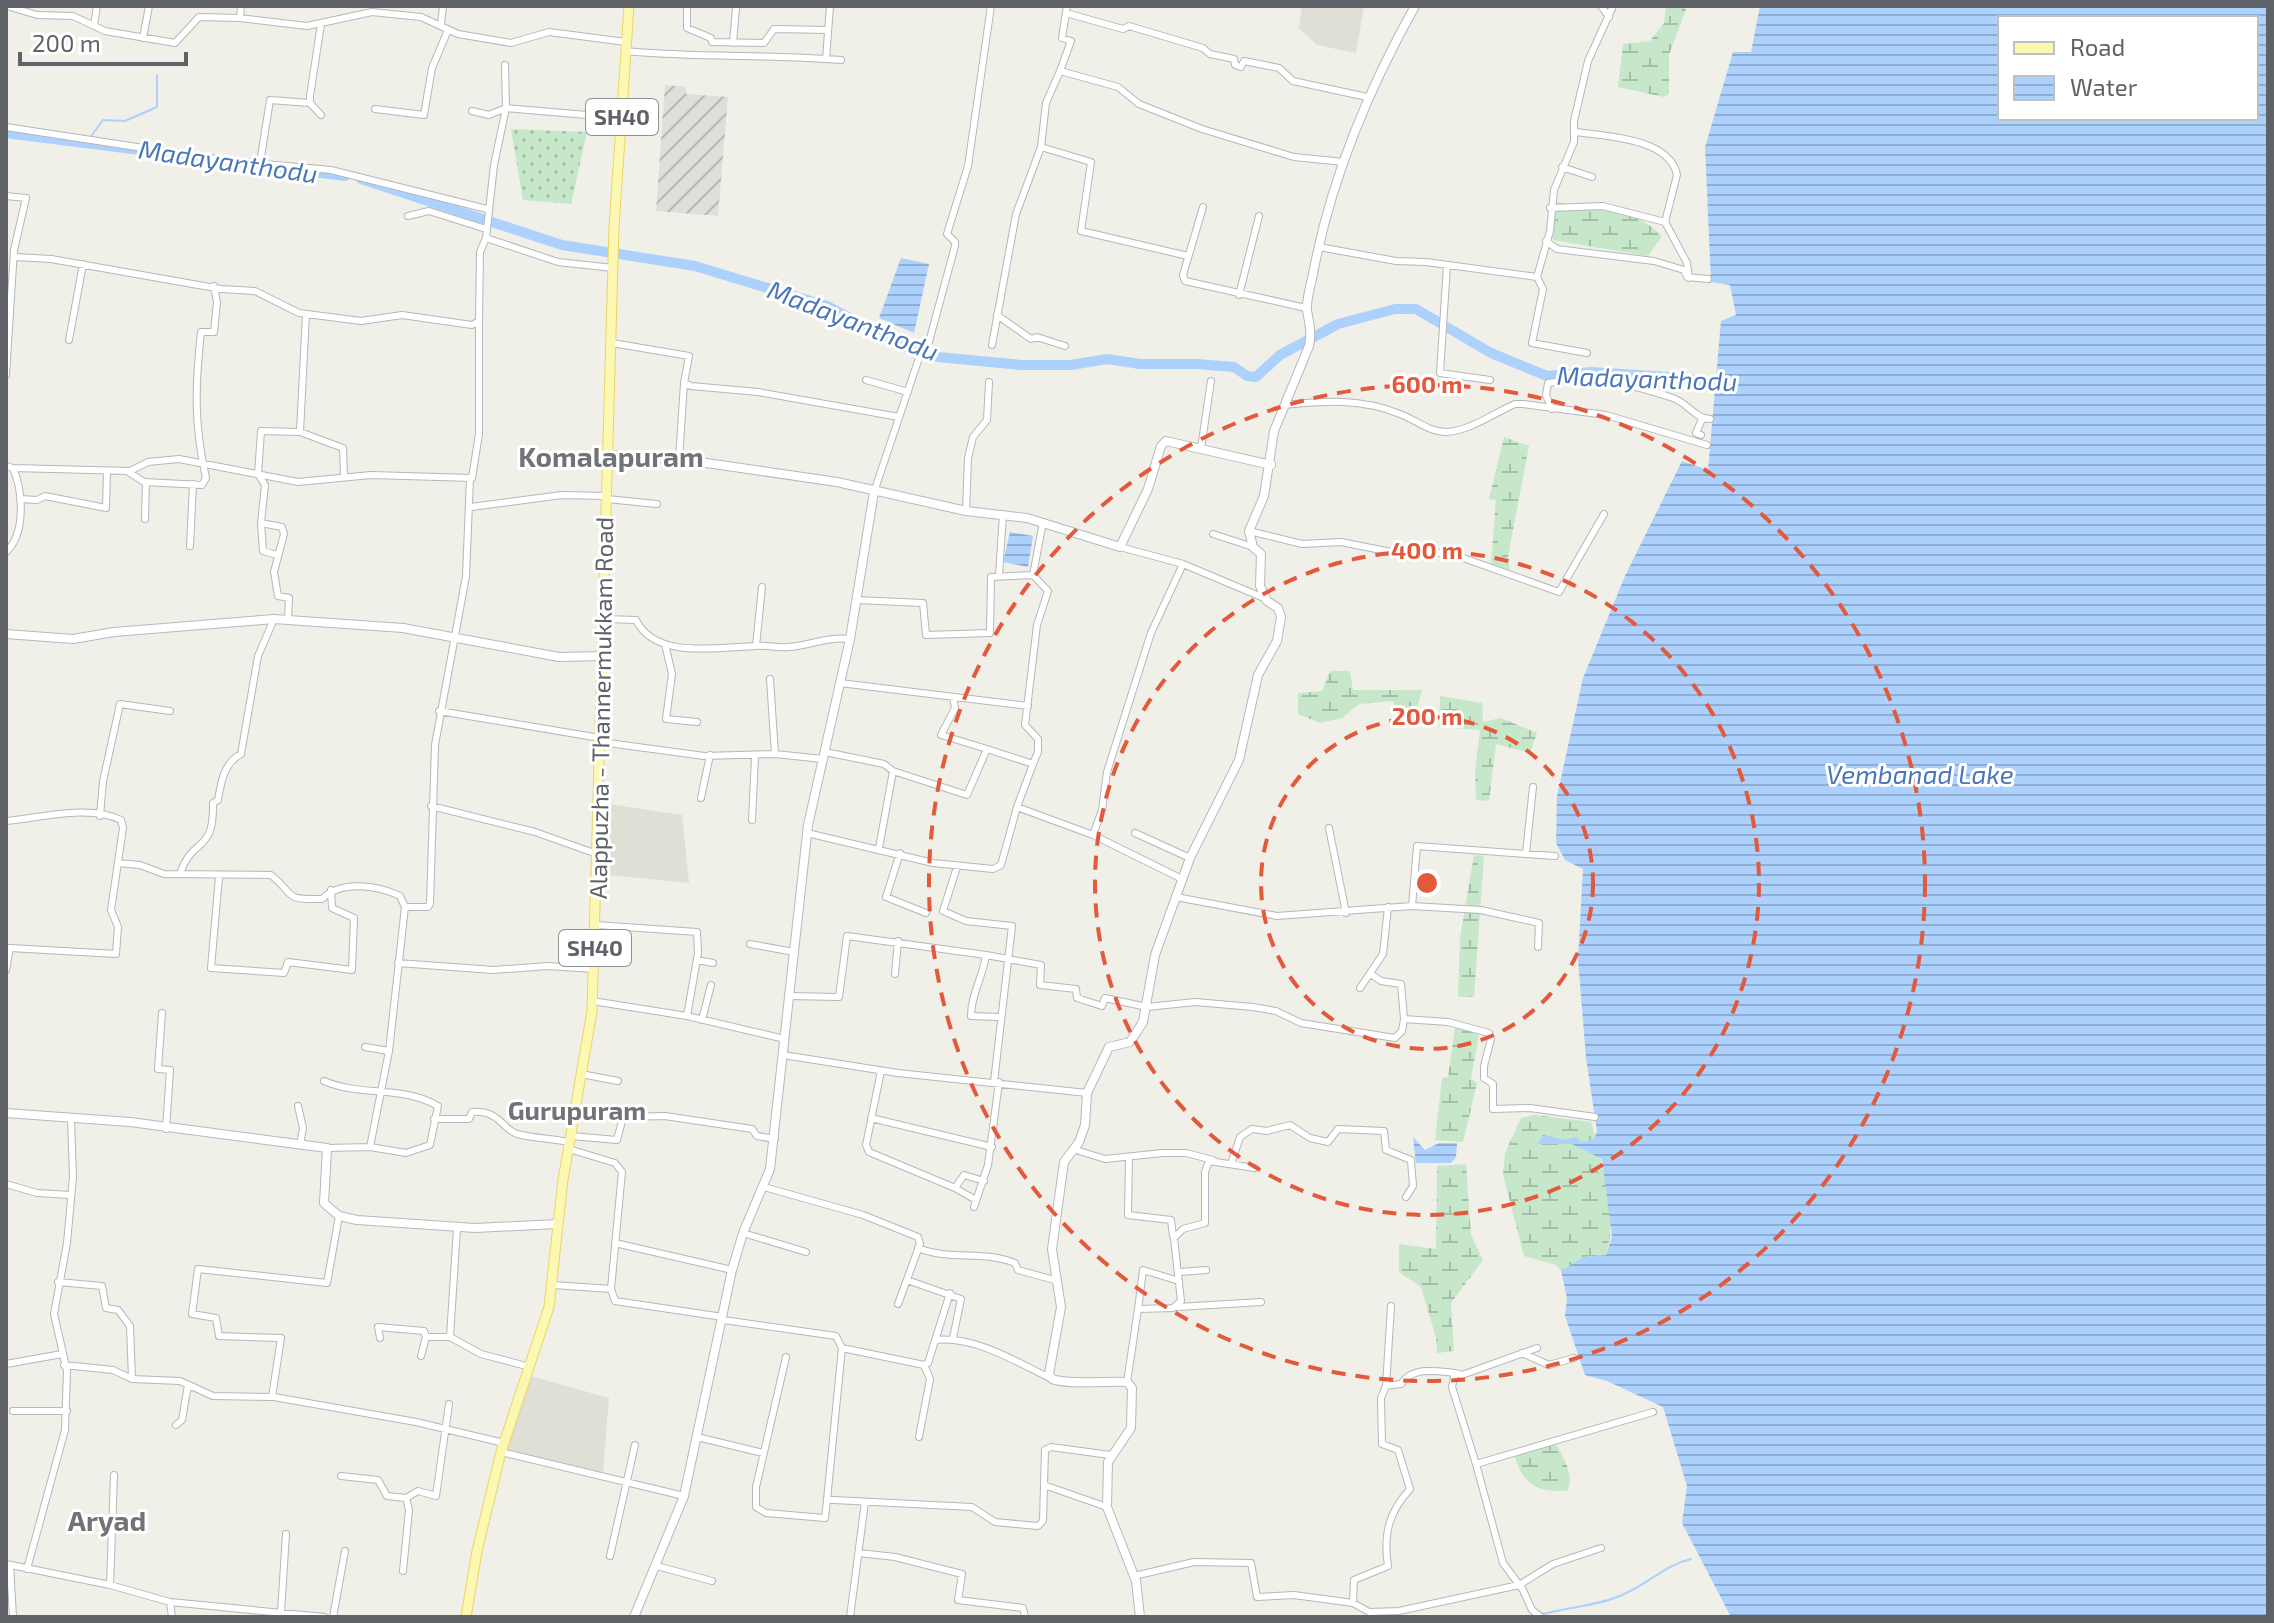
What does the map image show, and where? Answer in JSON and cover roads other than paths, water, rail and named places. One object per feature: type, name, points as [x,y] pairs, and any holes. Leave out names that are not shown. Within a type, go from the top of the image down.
[{"type":"main road","name":"SH40","points":[[614,266],[629,6]]},
{"type":"main road","points":[[1140,1617],[1134,1576],[1107,1507],[1110,1455],[1131,1428],[1132,1388],[1127,1382],[1084,1380],[1068,1384],[1052,1379],[1049,1361],[1061,1307],[1052,1249],[1064,1162],[1076,1150],[1085,1125],[1087,1093],[1109,1047],[1130,1042],[1143,1022],[1155,955],[1190,858],[1239,760],[1258,675],[1277,641],[1281,617],[1278,608],[1264,598],[1260,586],[1261,554],[1249,540],[1264,496],[1274,431],[1282,405],[1309,346],[1311,335],[1306,308],[1319,247],[1344,162],[1367,97],[1415,6]]},
{"type":"main road","name":"Alappuzha - Thannermukkam Road","points":[[466,1617],[477,1551],[502,1448],[543,1331],[553,1285],[557,1224],[592,1001],[614,266]]},
{"type":"main road","points":[[609,455],[679,459],[779,471],[966,511],[1043,522],[1120,547],[1148,489],[1161,446],[1175,441],[1271,465]]},
{"type":"main road","points":[[634,1617],[684,1496],[732,1270],[743,1233],[764,1187],[775,1139],[807,833],[850,639],[874,492]]},
{"type":"main road","points":[[6,634],[73,639],[114,632],[274,619],[403,628],[559,657],[603,656]]},
{"type":"main road","points":[[6,1113],[130,1122],[327,1148],[324,1203],[339,1216],[457,1228],[557,1224]]},
{"type":"street","points":[[7,6],[37,15],[73,16],[105,31],[175,43],[199,17],[240,18],[307,26],[363,10],[421,17],[448,30],[511,43],[549,32],[626,46],[841,60]]},
{"type":"street","points":[[94,25],[97,6]]},
{"type":"street","points":[[143,38],[149,6]]},
{"type":"street","points":[[240,18],[241,6]]},
{"type":"street","points":[[441,24],[443,6]]},
{"type":"street","points":[[687,6],[687,28],[712,42],[764,43],[774,29],[828,30]]},
{"type":"street","points":[[826,59],[830,6]]},
{"type":"street","points":[[874,492],[919,358],[929,342],[955,246],[947,234],[968,166],[991,6]]},
{"type":"street","points":[[1601,6],[1609,17]]},
{"type":"street","points":[[1587,353],[1532,343],[1543,289],[1537,277],[1550,208],[1562,167],[1574,142],[1574,121],[1588,61],[1613,6]]},
{"type":"street","points":[[733,43],[736,8]]},
{"type":"street","points":[[992,345],[1016,214],[1041,147],[1043,112],[1071,41],[1062,38],[1066,10],[1123,29],[1129,26],[1203,48],[1210,54],[1234,59],[1235,65],[1241,67],[1244,61],[1271,65],[1293,81],[1367,97]]},
{"type":"street","points":[[310,103],[321,24]]},
{"type":"street","points":[[375,109],[424,115],[432,68],[448,30]]},
{"type":"street","points":[[6,552],[17,537],[20,499],[10,467],[126,471],[148,462],[179,459],[312,482],[344,476],[474,478],[479,434],[480,252],[486,238],[487,209],[506,108],[505,65]]},
{"type":"street","points":[[1060,71],[1118,87],[1139,104],[1202,129],[1294,157],[1344,162]]},
{"type":"street","points":[[260,163],[270,100],[310,103],[321,115]]},
{"type":"street","points":[[472,111],[489,115],[506,108],[622,118]]},
{"type":"street","points":[[6,127],[331,170],[487,209]]},
{"type":"street","points":[[1575,132],[1646,145],[1667,155],[1677,175],[1665,222],[1687,263],[1689,278]]},
{"type":"street","points":[[1041,147],[1091,162],[1081,231],[1188,256]]},
{"type":"street","points":[[1562,167],[1592,177]]},
{"type":"street","points":[[6,196],[26,198],[15,257],[6,375]]},
{"type":"street","points":[[1550,208],[1603,206],[1665,222]]},
{"type":"street","points":[[1203,207],[1188,256],[1185,281],[1306,308]]},
{"type":"street","points":[[408,216],[429,211],[486,226]]},
{"type":"street","points":[[1239,295],[1259,216]]},
{"type":"street","points":[[486,238],[558,262],[614,266]]},
{"type":"street","points":[[1546,241],[1557,249],[1674,266],[1689,278],[1708,279]]},
{"type":"street","points":[[1319,247],[1396,261],[1537,277]]},
{"type":"street","points":[[15,257],[83,264],[255,291],[306,314],[361,321],[393,315],[472,325],[479,321]]},
{"type":"street","points":[[69,340],[83,264]]},
{"type":"street","points":[[1447,265],[1440,373],[1490,380]]},
{"type":"street","points":[[126,471],[146,482],[202,485],[206,478],[197,451],[196,381],[201,332],[214,332],[214,286]]},
{"type":"street","points":[[300,432],[306,314]]},
{"type":"street","points":[[997,315],[1031,339],[1037,337],[1065,346]]},
{"type":"street","points":[[612,343],[689,356],[679,459]]},
{"type":"street","points":[[1552,409],[1546,395],[1548,383],[1577,379],[1623,382],[1676,398],[1706,419],[1696,433],[1701,435]]},
{"type":"street","points":[[866,380],[908,392]]},
{"type":"street","points":[[1201,448],[1211,381]]},
{"type":"street","points":[[966,511],[968,458],[973,437],[987,420],[989,382]]},
{"type":"street","points":[[684,383],[899,417]]},
{"type":"street","points":[[1282,405],[1321,401],[1363,403],[1442,432],[1475,423],[1515,404],[1606,415],[1707,445]]},
{"type":"street","points":[[277,555],[263,551],[261,523],[265,485],[258,474],[261,431],[300,432],[343,448],[344,476]]},
{"type":"street","points":[[20,499],[37,500],[45,496],[106,508],[107,471]]},
{"type":"street","points":[[405,907],[428,907],[430,904],[431,806],[439,711],[466,576],[470,479]]},
{"type":"street","points":[[145,519],[146,482]]},
{"type":"street","points":[[190,546],[193,484]]},
{"type":"street","points":[[471,507],[562,495],[657,504]]},
{"type":"street","points":[[999,575],[1003,514]]},
{"type":"street","points":[[1213,534],[1302,544],[1341,542],[1411,556],[1429,552],[1452,554],[1559,592],[1604,514]]},
{"type":"street","points":[[1033,575],[1043,522]]},
{"type":"street","points":[[261,523],[282,527],[274,572],[278,596],[289,598],[288,620]]},
{"type":"street","points":[[1120,547],[1183,564],[1264,598]]},
{"type":"street","points":[[1093,835],[1102,810],[1107,772],[1151,633],[1183,564]]},
{"type":"street","points":[[807,833],[957,867],[981,870],[1001,865],[1017,807],[1038,752],[1038,739],[1025,725],[1037,625],[1048,591],[1033,575],[991,577],[990,633],[926,635],[923,603],[856,600]]},
{"type":"street","points":[[756,646],[762,587]]},
{"type":"street","points":[[180,874],[186,855],[208,840],[213,825],[213,803],[218,800],[222,779],[231,759],[241,754],[258,656],[274,619]]},
{"type":"street","points":[[604,619],[636,620],[642,634],[665,644],[703,650],[789,647],[837,637],[850,639]]},
{"type":"street","points":[[665,644],[672,674],[666,719],[697,722]]},
{"type":"street","points":[[770,679],[775,754]]},
{"type":"street","points":[[840,683],[953,697],[965,695],[1028,706]]},
{"type":"street","points":[[953,697],[955,708],[941,735],[1033,764]]},
{"type":"street","points":[[100,816],[103,781],[120,704],[170,711]]},
{"type":"street","points":[[439,711],[601,740],[710,755],[824,755],[884,764],[893,771],[967,795],[987,749]]},
{"type":"street","points":[[701,798],[710,755]]},
{"type":"street","points":[[752,820],[755,757]]},
{"type":"street","points":[[879,848],[893,771]]},
{"type":"street","points":[[1526,853],[1533,787]]},
{"type":"street","points":[[431,806],[535,832],[598,854]]},
{"type":"street","points":[[1017,807],[1093,835],[1182,879]]},
{"type":"street","points":[[6,821],[69,814],[121,820],[111,910],[118,927],[116,954],[10,948],[6,970]]},
{"type":"street","points":[[1329,828],[1346,913]]},
{"type":"street","points":[[1135,833],[1190,858]]},
{"type":"street","points":[[1412,906],[1417,846],[1555,856]]},
{"type":"street","points":[[900,853],[886,897],[926,913]]},
{"type":"street","points":[[118,863],[140,865],[164,874],[219,877],[271,875],[287,895],[304,899],[322,899],[331,890],[374,888],[400,896],[405,907],[389,1051],[370,1147]]},
{"type":"street","points":[[881,1071],[866,1145],[869,1152],[955,1188],[975,1204],[992,1147],[1000,1017],[1012,926],[966,921],[943,911],[957,867]]},
{"type":"street","points":[[219,877],[211,968],[284,973],[288,962],[352,970],[354,918],[332,908],[331,890]]},
{"type":"street","points":[[1176,897],[1277,916],[1412,906],[1481,910],[1539,923],[1538,947]]},
{"type":"street","points":[[1360,988],[1372,975],[1383,954],[1388,907]]},
{"type":"street","points":[[596,925],[697,932],[697,960],[687,1016]]},
{"type":"street","points":[[789,996],[839,997],[847,936],[898,941],[1041,965],[1040,985],[1076,989],[1077,998],[1102,1006],[1105,998],[1147,1007],[1195,1002],[1253,1007],[1276,1011],[1301,1023],[1395,1038],[1402,1031],[1404,1019],[1401,984],[1381,981],[1372,975]]},
{"type":"street","points":[[895,974],[898,941]]},
{"type":"street","points":[[750,944],[794,952]]},
{"type":"street","points":[[986,955],[984,971],[971,1001],[971,1016],[1000,1017]]},
{"type":"street","points":[[697,960],[713,963]]},
{"type":"street","points":[[398,963],[493,970],[548,966],[594,969]]},
{"type":"street","points":[[702,1020],[711,985]]},
{"type":"street","points":[[592,1001],[687,1016],[785,1039]]},
{"type":"street","points":[[162,1013],[158,1069],[170,1070],[171,1084],[166,1129]]},
{"type":"street","points":[[1404,1019],[1448,1022],[1489,1033],[1490,1048],[1484,1078],[1493,1084],[1493,1109],[1530,1108],[1595,1117]]},
{"type":"street","points":[[365,1047],[389,1051]]},
{"type":"street","points":[[783,1055],[881,1071],[1087,1093]]},
{"type":"street","points":[[581,1074],[618,1081]]},
{"type":"street","points":[[324,1081],[342,1089],[419,1095],[438,1106],[430,1145],[406,1153],[370,1147],[327,1148]]},
{"type":"street","points":[[298,1106],[303,1128],[300,1145]]},
{"type":"street","points":[[434,1119],[469,1119],[472,1112],[480,1112],[505,1121],[517,1133],[570,1142],[617,1140],[623,1117],[665,1116],[752,1129],[757,1136],[775,1139]]},
{"type":"street","points":[[871,1118],[992,1147]]},
{"type":"street","points":[[27,1569],[44,1501],[56,1474],[67,1411],[64,1365],[54,1314],[67,1243],[73,1177],[71,1119]]},
{"type":"street","points":[[1231,1164],[1240,1137],[1252,1129],[1267,1131],[1290,1125],[1310,1138],[1328,1142],[1338,1129],[1384,1131],[1386,1150],[1411,1160],[1413,1186],[1406,1197]]},
{"type":"street","points":[[570,1142],[620,1166],[611,1289],[615,1301],[623,1305],[836,1336],[842,1348],[825,1518],[766,1513],[756,1507],[763,1453],[786,1357]]},
{"type":"street","points":[[1076,1150],[1105,1159],[1186,1153],[1255,1168]]},
{"type":"street","points":[[1129,1158],[1128,1215],[1171,1220],[1180,1272],[1178,1307]]},
{"type":"street","points":[[1174,1238],[1183,1229],[1205,1223],[1206,1167],[1215,1161]]},
{"type":"street","points":[[955,1188],[964,1175],[984,1181]]},
{"type":"street","points":[[6,1184],[37,1193],[70,1195]]},
{"type":"street","points":[[764,1187],[889,1225],[918,1237],[918,1248],[898,1304]]},
{"type":"street","points":[[272,1397],[281,1338],[219,1336],[216,1318],[192,1314],[198,1269],[327,1283],[339,1216]]},
{"type":"street","points":[[450,1337],[457,1228]]},
{"type":"street","points":[[743,1233],[806,1252]]},
{"type":"street","points":[[615,1243],[732,1270]]},
{"type":"street","points":[[918,1248],[932,1253],[1000,1257],[1015,1263],[1018,1270],[1058,1281]]},
{"type":"street","points":[[1127,1382],[1143,1270],[1179,1281]]},
{"type":"street","points":[[1180,1272],[1206,1270]]},
{"type":"street","points":[[907,1280],[950,1293],[962,1303],[953,1338]]},
{"type":"street","points":[[58,1282],[102,1286],[106,1308],[118,1310],[130,1326],[132,1379]]},
{"type":"street","points":[[553,1285],[611,1289]]},
{"type":"street","points":[[842,1348],[924,1365],[928,1363],[950,1293]]},
{"type":"street","points":[[1138,1309],[1261,1302]]},
{"type":"street","points":[[1353,1603],[1354,1580],[1388,1566],[1384,1543],[1394,1507],[1410,1489],[1398,1450],[1382,1444],[1381,1398],[1386,1386],[1391,1306]]},
{"type":"street","points":[[380,1338],[378,1327],[424,1331],[426,1337],[421,1356]]},
{"type":"street","points":[[426,1337],[450,1337],[481,1354],[530,1367]]},
{"type":"street","points":[[936,1340],[953,1338],[987,1349],[1052,1379]]},
{"type":"street","points":[[1386,1386],[1401,1384],[1407,1375],[1424,1371],[1462,1375],[1537,1348]]},
{"type":"street","points":[[1522,1353],[1549,1365],[1574,1358]]},
{"type":"street","points":[[6,1364],[62,1354]]},
{"type":"street","points":[[64,1365],[113,1370],[132,1379],[180,1381],[213,1396],[272,1397],[446,1430],[626,1483],[684,1496]]},
{"type":"street","points":[[919,1437],[930,1379],[924,1365]]},
{"type":"street","points":[[1455,1373],[1452,1387],[1503,1563],[1532,1610],[1541,1617]]},
{"type":"street","points":[[176,1425],[182,1420],[188,1385]]},
{"type":"street","points":[[341,1476],[378,1480],[387,1496],[406,1498],[418,1491],[436,1496],[449,1404]]},
{"type":"street","points":[[13,1411],[67,1411]]},
{"type":"street","points":[[1476,1464],[1653,1412]]},
{"type":"street","points":[[697,1437],[763,1453]]},
{"type":"street","points":[[610,1556],[635,1445]]},
{"type":"street","points":[[827,1500],[972,1507],[995,1522],[1038,1526],[1043,1521],[1044,1454],[1051,1447],[1110,1455]]},
{"type":"street","points":[[110,1585],[114,1475]]},
{"type":"street","points":[[1044,1485],[1107,1507]]},
{"type":"street","points":[[403,1571],[409,1510],[406,1498]]},
{"type":"street","points":[[850,1617],[865,1502]]},
{"type":"street","points":[[281,1612],[286,1534]]},
{"type":"street","points":[[1134,1576],[1194,1562],[1251,1563],[1257,1597],[1294,1595],[1353,1603],[1369,1612],[1399,1611],[1444,1604],[1519,1585],[1553,1564],[1601,1548]]},
{"type":"street","points":[[333,1617],[345,1551]]},
{"type":"street","points":[[859,1553],[895,1557],[962,1574],[958,1600],[1023,1608],[1025,1617]]},
{"type":"street","points":[[13,1617],[8,1564],[110,1585],[170,1602],[260,1614],[281,1612],[324,1617]]},
{"type":"street","points":[[657,1566],[712,1581]]},
{"type":"street","points":[[170,1602],[172,1617]]},
{"type":"street","points":[[213,1607],[214,1617]]},
{"type":"water","name":"Vembanad Lake","points":[[1760,6],[2268,6],[2268,1617],[1731,1617],[1682,1523],[1687,1486],[1663,1407],[1607,1381],[1585,1375],[1565,1316],[1567,1298],[1561,1271],[1583,1257],[1606,1255],[1612,1237],[1602,1159],[1572,1144],[1537,1144],[1543,1135],[1565,1140],[1576,1137],[1581,1142],[1594,1139],[1597,1131],[1586,1058],[1578,959],[1583,869],[1565,860],[1556,843],[1557,796],[1583,678],[1625,576],[1682,461],[1708,470],[1721,321],[1736,315],[1730,285],[1711,282],[1705,147],[1733,52],[1751,52]]},
{"type":"water","points":[[901,258],[929,264],[914,333],[879,318]]},
{"type":"water","points":[[1010,532],[1033,536],[1028,567],[1003,562]]},
{"type":"water","points":[[1413,1137],[1425,1150],[1439,1143],[1457,1143],[1456,1157],[1451,1163],[1416,1163]]},
{"type":"waterway","points":[[86,143],[103,120],[125,121],[157,107],[157,75]]},
{"type":"waterway","name":"Madayanthodu","points":[[6,133],[345,176]]},
{"type":"waterway","name":"Madayanthodu","points":[[361,179],[562,245],[695,266],[827,306],[908,348],[938,357],[1022,365],[1071,365],[1107,359],[1140,364],[1197,364],[1234,367],[1247,376],[1256,377],[1280,355],[1338,324],[1395,309],[1416,309],[1491,353],[1547,376],[1592,372],[1682,378],[1726,385]]},
{"type":"waterway","points":[[1543,1614],[1613,1599],[1691,1559]]},
{"type":"district","name":"Komalapuram","points":[[611,457]]},
{"type":"district","name":"Gurupuram","points":[[577,1111]]},
{"type":"district","name":"Aryad","points":[[107,1521]]}]
